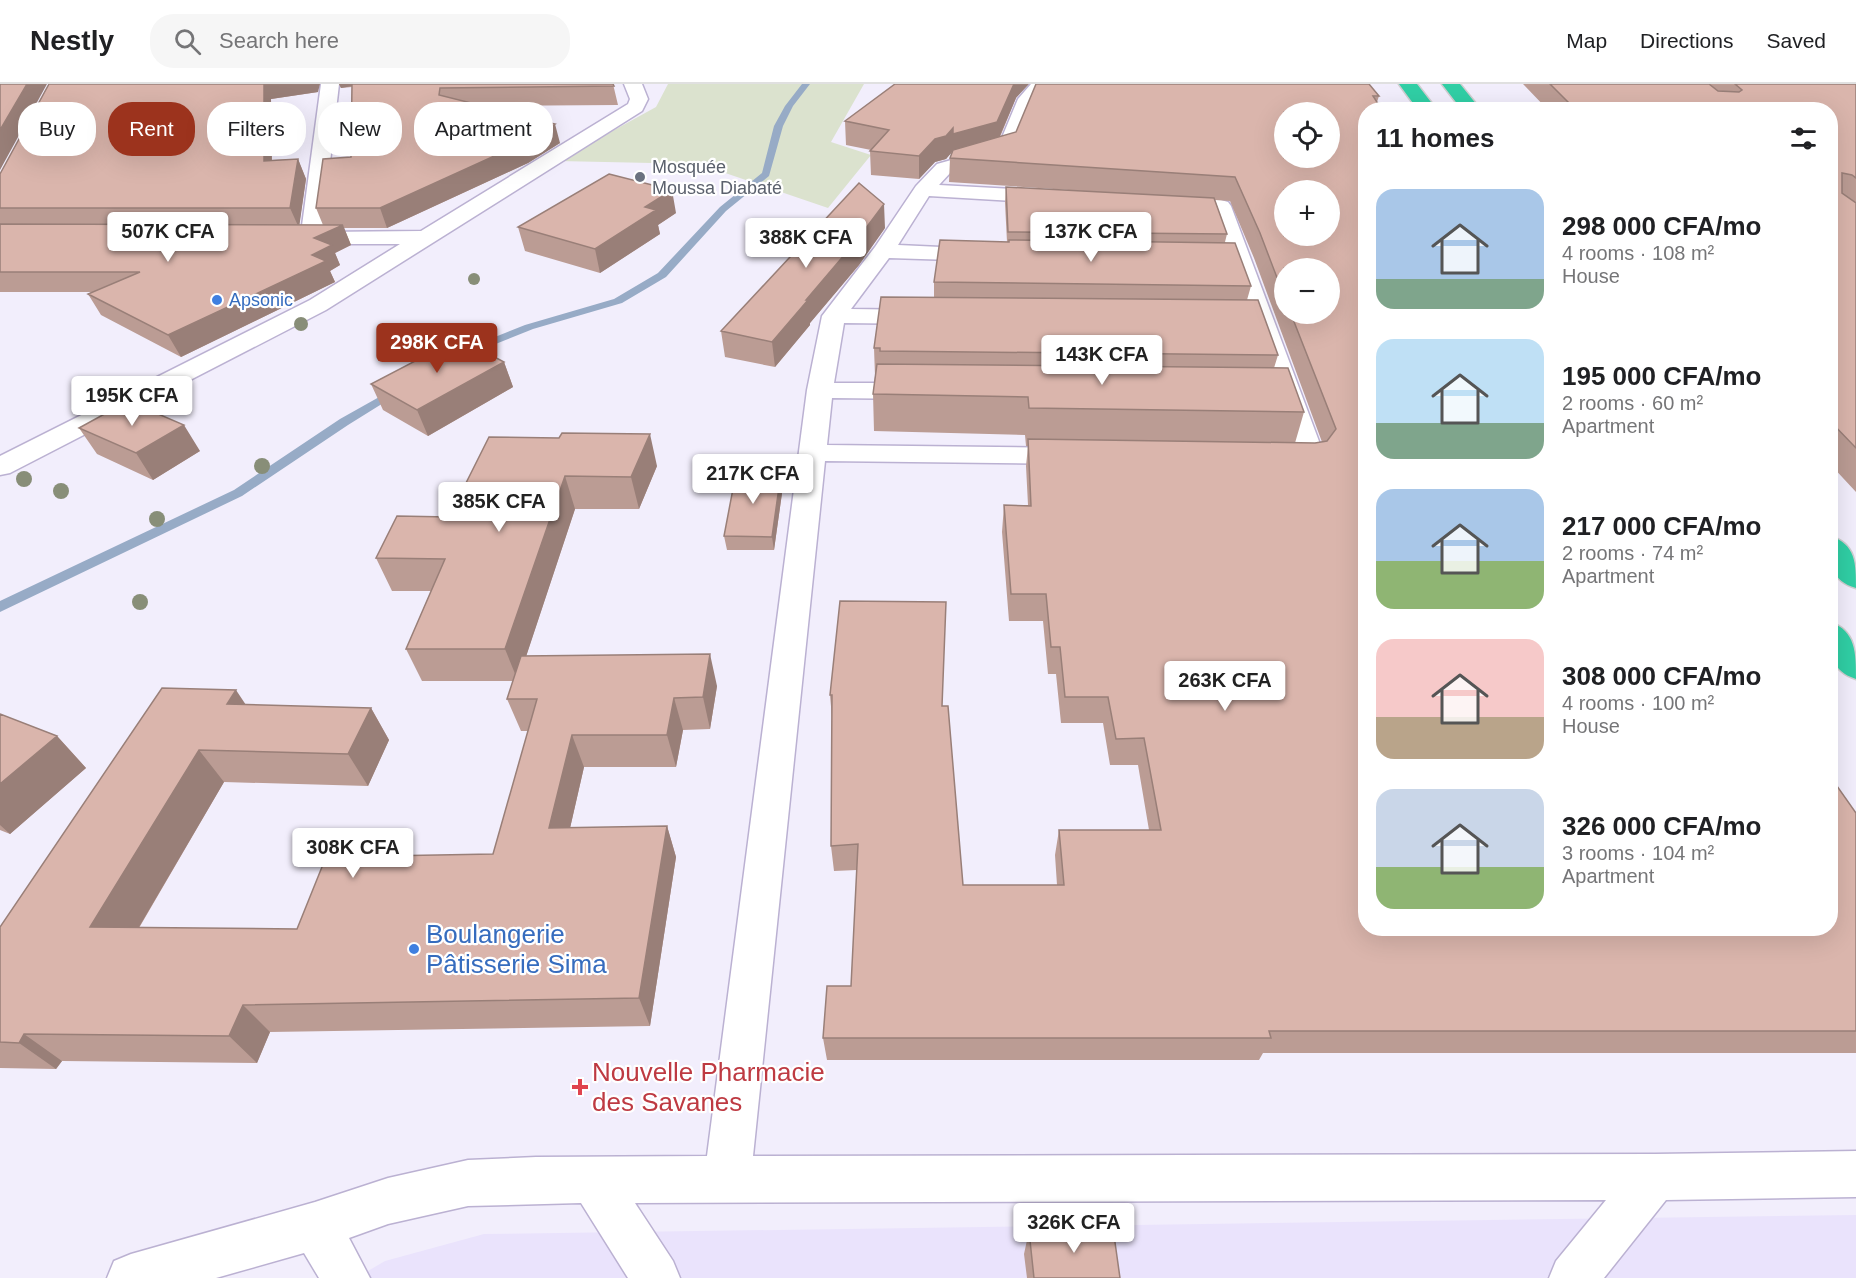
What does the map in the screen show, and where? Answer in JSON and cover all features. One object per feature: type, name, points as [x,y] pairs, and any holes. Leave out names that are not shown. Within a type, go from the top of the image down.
[{"type":"highway","points":[[1408,84],[1422,102]]},
{"type":"highway","points":[[1451,84],[1466,102]]},
{"type":"highway","points":[[1838,556],[1856,578]]},
{"type":"highway","points":[[1838,643],[1856,667]]},
{"type":"street","points":[[311,238],[330,84]]},
{"type":"street","points":[[0,467],[318,305],[636,107],[639,99],[633,84]]},
{"type":"street","points":[[727,1180],[820,390],[834,316],[923,190],[944,168],[1006,151],[1027,99],[1040,84]]},
{"type":"street","points":[[923,190],[1066,198]]},
{"type":"street","points":[[1149,202],[1221,206],[1229,259],[1250,320],[1277,394],[1311,456],[1307,459],[1260,459]]},
{"type":"street","points":[[287,238],[425,237]]},
{"type":"street","points":[[882,251],[1000,256]]},
{"type":"street","points":[[834,316],[941,317]]},
{"type":"street","points":[[820,390],[937,392]]},
{"type":"street","points":[[813,453],[1095,457]]},
{"type":"street","points":[[131,1278],[315,1226],[388,1201],[468,1183],[536,1180],[1655,1177],[1856,1174]]},
{"type":"street","points":[[1573,1278],[1655,1177]]},
{"type":"street","points":[[594,1181],[656,1278]]},
{"type":"street","points":[[315,1226],[346,1278]]},
{"type":"shaded area","points":[[1856,1215],[1856,1278],[356,1278],[385,1261],[484,1234]]},
{"type":"green space","points":[[668,84],[864,84],[831,142],[871,155],[828,208],[699,164],[558,161],[656,107]]},
{"type":"building","points":[[0,84],[27,84],[0,130]]},
{"type":"building","points":[[49,84],[264,84],[264,102],[207,102],[207,156],[264,156],[264,161],[298,159],[290,208],[0,208],[0,174],[18,141],[18,156],[96,156],[96,102],[39,102]]},
{"type":"building","points":[[352,84],[613,84],[614,86],[440,88],[439,95],[467,102],[414,102],[414,156],[494,156],[380,208],[316,208],[323,159],[351,156],[402,156],[402,102],[352,102]]},
{"type":"building","points":[[895,84],[1014,84],[997,122],[953,134],[953,128],[946,136],[935,139],[919,156],[870,151],[889,130],[845,121]]},
{"type":"building","points":[[1036,84],[1369,84],[1379,96],[1373,96],[1377,102],[1358,102],[1358,936],[1838,936],[1838,787],[1856,813],[1856,1031],[1269,1031],[1271,1038],[823,1038],[827,986],[851,986],[858,844],[831,846],[832,695],[830,695],[840,601],[946,602],[942,706],[948,706],[963,885],[1064,885],[1059,830],[1161,830],[1144,738],[1116,739],[1108,697],[1065,697],[1060,647],[1051,647],[1046,594],[1011,594],[1004,505],[1031,506],[1028,439],[1315,443],[1327,441],[1336,429],[1295,324],[1340,324],[1340,258],[1274,258],[1274,270],[1235,177],[950,158],[953,150],[1016,132]]},
{"type":"building","points":[[1550,84],[1709,84],[1718,91],[1739,92],[1742,90],[1735,84],[1856,84],[1856,178],[1842,173],[1842,193],[1856,203],[1856,448],[1838,429],[1838,102],[1568,102]]},
{"type":"building","points":[[609,174],[672,190],[645,207],[656,210],[595,249],[518,227]]},
{"type":"building","points":[[859,183],[884,204],[772,342],[721,331]]},
{"type":"building","points":[[1006,187],[1214,198],[1227,234],[1008,232]]},
{"type":"building","points":[[0,224],[343,225],[314,238],[332,245],[312,255],[326,261],[168,335],[88,294],[140,272],[0,272]]},
{"type":"building","points":[[940,240],[1235,243],[1251,286],[934,282]]},
{"type":"building","points":[[881,297],[1258,300],[1278,355],[880,351],[880,348],[874,348]]},
{"type":"building","points":[[459,338],[504,362],[417,410],[371,384]]},
{"type":"building","points":[[877,364],[1288,368],[1304,412],[1029,408],[1028,397],[873,394]]},
{"type":"building","points":[[128,401],[184,425],[136,453],[79,428]]},
{"type":"building","points":[[562,433],[650,434],[631,477],[565,476],[505,649],[406,649],[445,559],[376,558],[397,516],[449,517],[489,437],[559,438]]},
{"type":"building","points":[[736,473],[781,473],[772,537],[724,536]]},
{"type":"building","points":[[710,654],[703,697],[674,698],[667,735],[572,735],[549,828],[667,826],[639,998],[243,1005],[229,1036],[24,1034],[19,1043],[0,1042],[0,927],[162,688],[236,690],[227,704],[371,708],[348,754],[199,750],[90,927],[297,929],[326,857],[493,854],[537,699],[507,699],[521,656]]},
{"type":"building","points":[[0,714],[57,736],[0,784]]},
{"type":"building","points":[[1113,1228],[1120,1278],[1034,1278],[1029,1231]]},
{"type":"waterway","points":[[459,355],[529,327],[618,301],[662,275],[723,209],[766,174],[778,126],[789,106],[806,84]]},
{"type":"waterway","points":[[0,607],[238,493],[344,422],[397,390]]},
{"type":"place","name":"Mosquée Moussa Diabaté","points":[[640,177]]},
{"type":"place","name":"Apsonic","points":[[217,300]]},
{"type":"place","name":"Boulangerie Pâtisserie Sima","points":[[414,949]]},
{"type":"place","name":"Nouvelle Pharmacie des Savanes","points":[[580,1087]]}]
